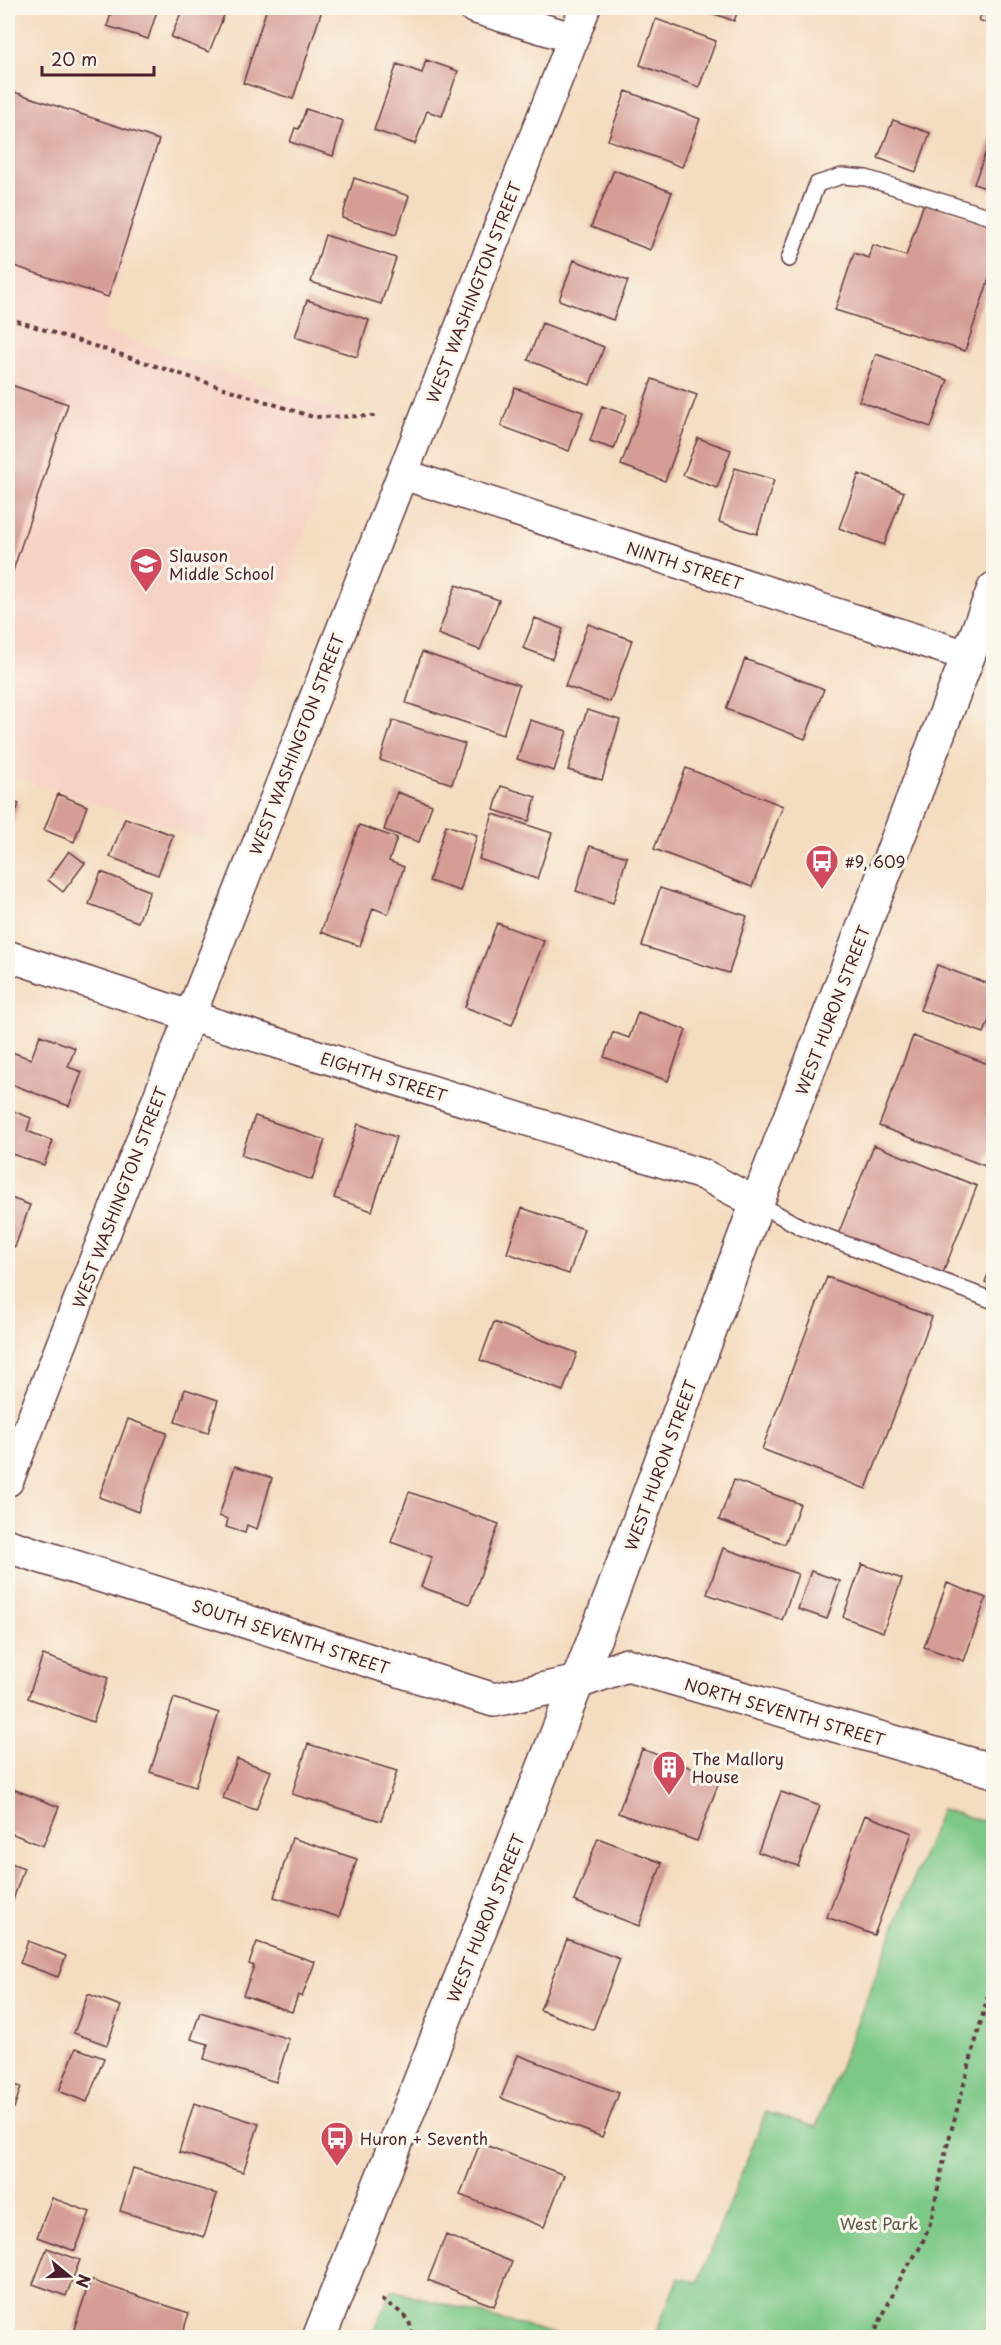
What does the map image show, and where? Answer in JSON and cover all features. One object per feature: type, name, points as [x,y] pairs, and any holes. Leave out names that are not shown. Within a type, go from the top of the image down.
[{"type":"main road","name":"WEST HURON STREET","points":[[319,2337],[578,1682],[757,1203],[993,589]]},
{"type":"main road","name":"SOUTH SEVENTH STREET","points":[[8,1546],[494,1700],[578,1682]]},
{"type":"main road","name":"NORTH SEVENTH STREET","points":[[578,1682],[627,1665],[993,1771]]},
{"type":"street","points":[[474,8],[573,38]]},
{"type":"street","name":"WEST WASHINGTON STREET","points":[[8,1481],[585,8]]},
{"type":"street","name":"NINTH STREET","points":[[402,474],[968,656]]},
{"type":"street","name":"EIGHTH STREET","points":[[8,956],[190,1016],[704,1175],[757,1203]]},
{"type":"lane","points":[[789,260],[818,184],[842,176],[866,178],[993,218]]},
{"type":"lane","points":[[757,1203],[801,1227],[993,1301]]},
{"type":"path","points":[[8,318],[313,417],[375,416]]},
{"type":"path","points":[[872,2337],[903,2273],[921,2246],[931,2221],[946,2150],[993,1974]]},
{"type":"path","points":[[381,2300],[396,2307],[409,2322],[413,2337]]},
{"type":"shaded area","name":"Slauson Middle School","points":[[8,86],[165,138],[101,330],[344,413],[202,839],[8,774]]},
{"type":"green space","name":"West Park","points":[[941,1809],[993,1824],[993,2337],[654,2337],[678,2278],[698,2282],[766,2112],[816,2127]]},
{"type":"green space","points":[[392,2290],[565,2337],[372,2337]]},
{"type":"building","points":[[113,8],[158,8],[148,39],[107,26]]},
{"type":"building","points":[[183,8],[227,8],[209,52],[171,37]]},
{"type":"building","points":[[267,8],[322,10],[293,99],[243,83]]},
{"type":"building","points":[[699,8],[739,8],[734,21]]},
{"type":"building","points":[[984,8],[994,8],[994,26],[979,20]]},
{"type":"building","points":[[656,19],[716,41],[699,87],[640,65]]},
{"type":"building","points":[[426,60],[458,71],[442,116],[427,111],[415,144],[374,130],[397,64],[422,73]]},
{"type":"building","points":[[8,90],[159,140],[108,297],[8,264]]},
{"type":"building","points":[[626,91],[700,119],[682,167],[608,140]]},
{"type":"building","points":[[306,109],[343,121],[333,156],[290,142],[295,128],[299,129]]},
{"type":"building","points":[[893,120],[930,133],[916,172],[878,158]]},
{"type":"building","points":[[994,132],[994,191],[974,184]]},
{"type":"building","points":[[614,170],[672,192],[650,250],[591,227]]},
{"type":"building","points":[[354,178],[409,196],[396,235],[342,218]]},
{"type":"building","points":[[924,203],[994,225],[994,264],[965,351],[835,310],[854,253],[869,258],[873,245],[906,256]]},
{"type":"building","points":[[325,235],[396,258],[381,304],[311,282]]},
{"type":"building","points":[[574,260],[628,281],[613,320],[559,300]]},
{"type":"building","points":[[307,300],[369,320],[357,357],[295,337]]},
{"type":"building","points":[[542,323],[604,347],[590,385],[528,360]]},
{"type":"building","points":[[876,354],[948,380],[931,427],[859,401]]},
{"type":"building","points":[[652,379],[697,395],[665,481],[621,465]]},
{"type":"building","points":[[8,384],[68,404],[8,586]]},
{"type":"building","points":[[515,388],[583,412],[569,451],[501,426]]},
{"type":"building","points":[[602,406],[626,415],[614,449],[590,441]]},
{"type":"building","points":[[698,438],[731,450],[717,488],[683,475]]},
{"type":"building","points":[[735,468],[774,480],[757,534],[719,522]]},
{"type":"building","points":[[859,474],[904,492],[884,545],[839,528]]},
{"type":"building","points":[[456,585],[499,600],[480,650],[438,634]]},
{"type":"building","points":[[535,618],[563,629],[552,659],[523,648]]},
{"type":"building","points":[[588,624],[632,640],[610,702],[565,686]]},
{"type":"building","points":[[422,652],[519,685],[503,735],[406,703]]},
{"type":"building","points":[[745,659],[824,689],[805,739],[726,709]]},
{"type":"building","points":[[587,710],[620,720],[602,780],[568,770]]},
{"type":"building","points":[[393,720],[465,744],[452,784],[380,760]]},
{"type":"building","points":[[530,720],[567,731],[554,771],[517,759]]},
{"type":"building","points":[[686,768],[783,806],[752,887],[654,849]]},
{"type":"building","points":[[501,786],[536,797],[529,821],[494,810]]},
{"type":"building","points":[[397,792],[432,805],[419,842],[384,830]]},
{"type":"building","points":[[58,794],[87,806],[74,842],[44,830]]},
{"type":"building","points":[[8,800],[19,804],[8,833]]},
{"type":"building","points":[[493,814],[552,833],[537,879],[479,859]]},
{"type":"building","points":[[125,818],[173,835],[158,875],[110,857]]},
{"type":"building","points":[[359,825],[397,838],[389,861],[404,867],[388,914],[373,908],[360,946],[321,932]]},
{"type":"building","points":[[446,825],[477,835],[460,891],[429,881]]},
{"type":"building","points":[[590,846],[627,857],[613,903],[576,891]]},
{"type":"building","points":[[69,851],[85,863],[63,892],[48,880]]},
{"type":"building","points":[[101,872],[150,891],[138,922],[89,904]]},
{"type":"building","points":[[660,888],[747,916],[729,973],[642,946]]},
{"type":"building","points":[[497,923],[544,941],[512,1025],[465,1007]]},
{"type":"building","points":[[937,965],[994,986],[994,1008],[984,1033],[920,1010]]},
{"type":"building","points":[[638,1012],[686,1030],[668,1081],[604,1057],[613,1032],[629,1038]]},
{"type":"building","points":[[40,1035],[75,1048],[68,1067],[82,1072],[69,1106],[8,1083],[9,1051],[31,1059]]},
{"type":"building","points":[[913,1036],[994,1066],[994,1142],[985,1166],[879,1126]]},
{"type":"building","points":[[8,1109],[31,1118],[27,1131],[53,1141],[44,1165],[9,1153],[8,1157]]},
{"type":"building","points":[[255,1116],[325,1140],[312,1180],[241,1155]]},
{"type":"building","points":[[358,1124],[396,1137],[372,1211],[334,1198]]},
{"type":"building","points":[[874,1145],[977,1186],[941,1278],[837,1237]]},
{"type":"building","points":[[8,1197],[30,1205],[15,1247],[8,1245]]},
{"type":"building","points":[[522,1208],[584,1229],[569,1274],[507,1253]]},
{"type":"building","points":[[994,1260],[994,1285],[985,1282]]},
{"type":"building","points":[[827,1277],[932,1317],[866,1489],[762,1449]]},
{"type":"building","points":[[494,1322],[577,1353],[563,1391],[480,1360]]},
{"type":"building","points":[[185,1389],[218,1400],[208,1433],[175,1422]]},
{"type":"building","points":[[128,1419],[167,1433],[138,1512],[99,1497]]},
{"type":"building","points":[[235,1466],[272,1478],[257,1529],[247,1525],[245,1533],[226,1527],[228,1519],[219,1516]]},
{"type":"building","points":[[734,1480],[800,1504],[785,1544],[719,1520]]},
{"type":"building","points":[[409,1492],[499,1524],[470,1604],[421,1587],[432,1557],[391,1542]]},
{"type":"building","points":[[723,1548],[798,1574],[782,1620],[707,1594]]},
{"type":"building","points":[[862,1564],[902,1579],[883,1632],[843,1617]]},
{"type":"building","points":[[811,1571],[840,1581],[827,1619],[798,1609]]},
{"type":"building","points":[[947,1583],[986,1598],[964,1661],[924,1647]]},
{"type":"building","points":[[43,1655],[108,1678],[93,1722],[28,1698]]},
{"type":"building","points":[[174,1698],[219,1713],[195,1787],[150,1772]]},
{"type":"building","points":[[308,1744],[397,1771],[381,1821],[292,1794]]},
{"type":"building","name":"The Mallory House","points":[[642,1749],[720,1779],[697,1841],[618,1813]]},
{"type":"building","points":[[237,1759],[271,1771],[256,1810],[223,1798]]},
{"type":"building","points":[[8,1787],[59,1807],[43,1846],[8,1832]]},
{"type":"building","points":[[781,1792],[820,1806],[798,1866],[758,1852]]},
{"type":"building","points":[[865,1815],[912,1833],[874,1935],[827,1917]]},
{"type":"building","points":[[292,1838],[357,1859],[339,1917],[274,1897]]},
{"type":"building","points":[[598,1838],[662,1863],[639,1926],[574,1901]]},
{"type":"building","points":[[8,1862],[24,1868],[12,1903],[8,1902]]},
{"type":"building","points":[[567,1939],[620,1959],[593,2030],[540,2010]]},
{"type":"building","points":[[28,1941],[66,1956],[58,1977],[20,1963]]},
{"type":"building","points":[[257,1942],[315,1962],[302,1997],[298,1995],[292,2012],[243,1995],[254,1966],[249,1964]]},
{"type":"building","points":[[88,1994],[121,2006],[107,2045],[74,2033]]},
{"type":"building","points":[[200,2012],[289,2039],[276,2082],[204,2059],[208,2044],[191,2039]]},
{"type":"building","points":[[76,2048],[104,2058],[87,2102],[59,2091]]},
{"type":"building","points":[[518,2055],[619,2093],[602,2137],[501,2098]]},
{"type":"building","points":[[8,2083],[21,2087],[14,2108],[8,2106]]},
{"type":"building","points":[[194,2103],[259,2124],[243,2172],[179,2152]]},
{"type":"building","points":[[480,2143],[564,2175],[544,2227],[460,2195]]},
{"type":"building","points":[[133,2168],[217,2194],[204,2237],[120,2211]]},
{"type":"building","points":[[52,2198],[90,2212],[75,2251],[37,2237]]},
{"type":"building","points":[[446,2235],[512,2262],[494,2306],[428,2280]]},
{"type":"building","points":[[47,2248],[80,2260],[66,2296],[33,2284]]},
{"type":"building","points":[[90,2280],[189,2313],[181,2338],[100,2338],[74,2329]]},
{"type":"place","name":"Slauson Middle School","points":[[146,593]]},
{"type":"place","name":"#9, 609","points":[[822,890]]},
{"type":"place","name":"The Mallory House","points":[[669,1796]]},
{"type":"place","name":"Huron + Seventh","points":[[337,2167]]}]
